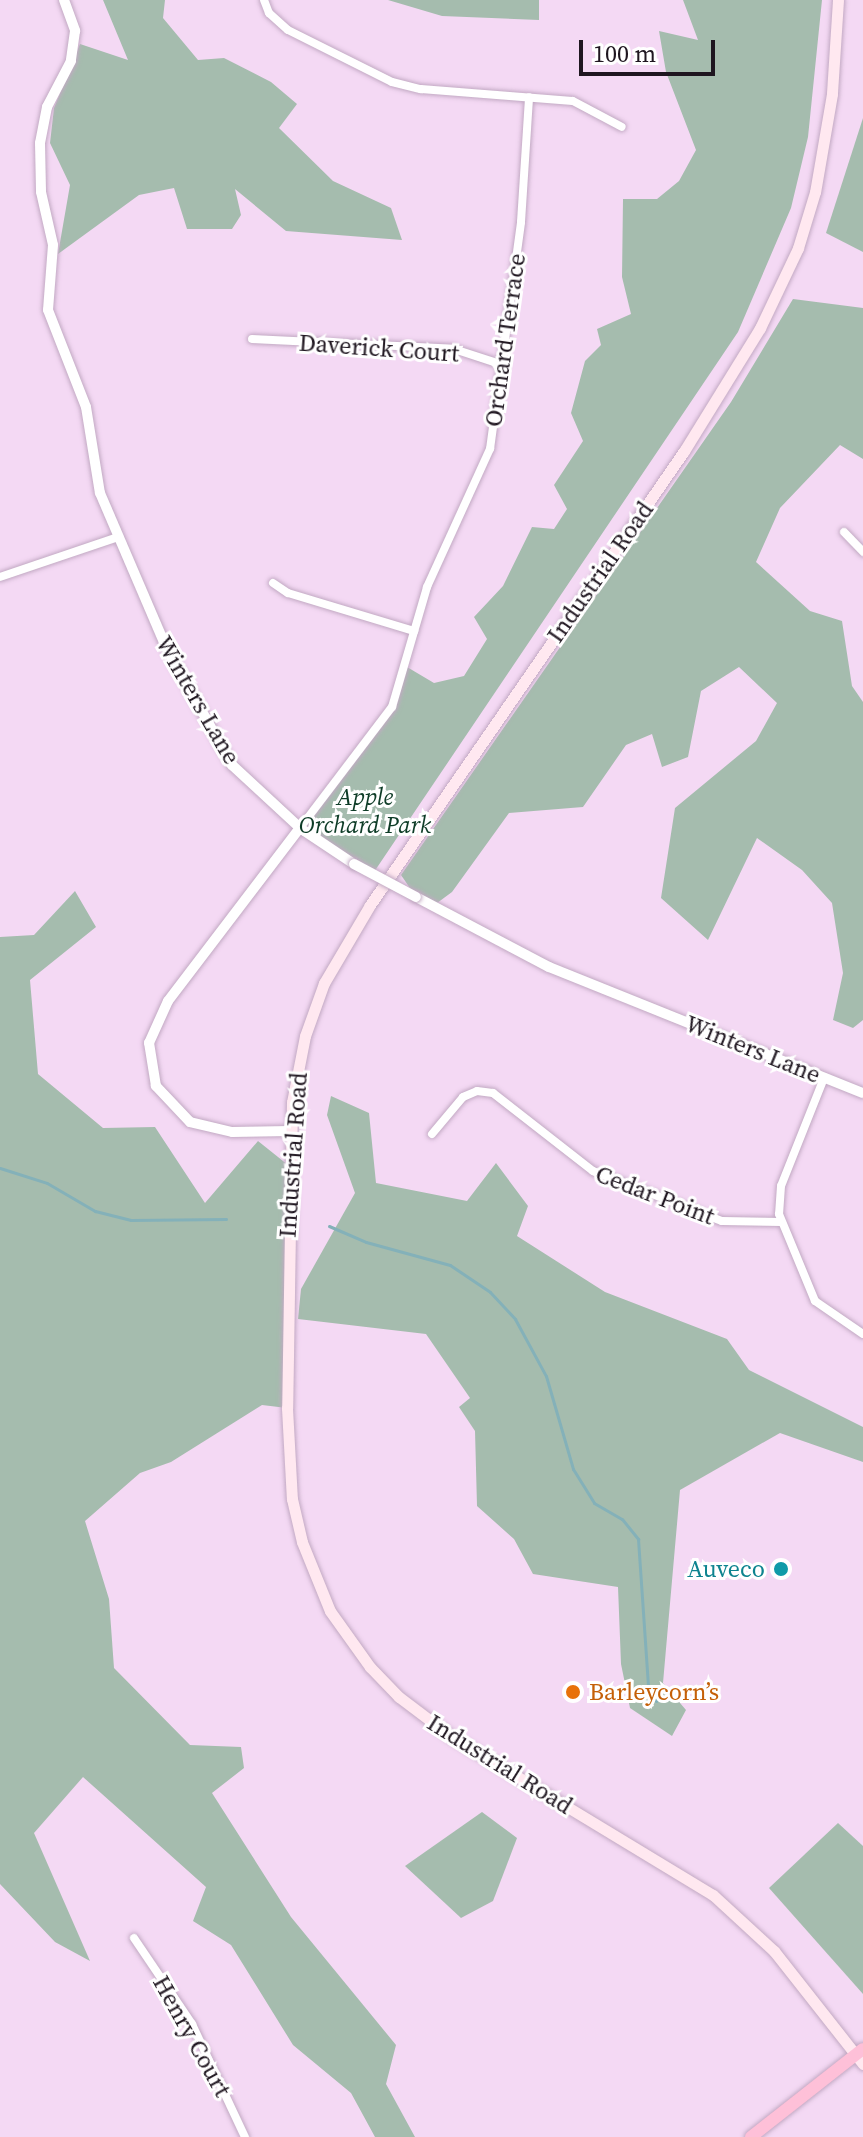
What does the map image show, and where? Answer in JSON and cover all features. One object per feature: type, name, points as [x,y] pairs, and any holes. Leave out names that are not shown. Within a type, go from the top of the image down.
[{"type":"highway","points":[[751,2137],[861,2056]]},
{"type":"main road","name":"Industrial Road","points":[[838,0],[826,144],[798,248],[767,314],[684,451],[341,950],[305,1036],[289,1131],[290,1477],[302,1542],[330,1611],[370,1667],[427,1719],[692,1880],[737,1915],[774,1951],[861,2056]]},
{"type":"street","name":"Winters Lane","points":[[64,0],[75,31],[71,61],[47,107],[40,143],[41,192],[53,245],[48,310],[86,407],[100,493],[166,647],[222,750],[243,778],[300,828],[354,864],[549,967],[863,1093]]},
{"type":"street","points":[[264,0],[275,21],[288,30],[392,82],[421,89],[579,103],[622,127]]},
{"type":"street","name":"Orchard Terrace","points":[[300,828],[392,707],[427,587],[490,449],[521,222],[529,97]]},
{"type":"street","name":"Daverick Court","points":[[252,339],[454,349],[503,365]]},
{"type":"street","points":[[844,532],[863,552]]},
{"type":"street","points":[[0,577],[118,537]]},
{"type":"street","points":[[273,583],[301,598],[414,631]]},
{"type":"street","points":[[289,1131],[232,1132],[190,1122],[156,1086],[149,1043],[168,1001],[300,828]]},
{"type":"street","points":[[824,1078],[781,1186],[781,1222],[815,1301],[863,1334]]},
{"type":"street","name":"Cedar Point","points":[[432,1134],[463,1097],[477,1091],[493,1093],[593,1171],[722,1221],[781,1222]]},
{"type":"street","name":"Henry Court","points":[[134,1938],[192,2024],[245,2137]]},
{"type":"green space","points":[[103,0],[165,0],[163,18],[198,60],[224,58],[271,82],[297,104],[279,128],[333,181],[391,208],[402,240],[286,231],[235,189],[241,215],[232,229],[187,229],[174,188],[139,195],[58,254],[70,185],[50,143],[54,108],[80,44],[128,60]]},
{"type":"green space","points":[[388,0],[539,0],[539,20],[442,16]]},
{"type":"green space","name":"Apple Orchard Park","points":[[683,0],[822,0],[808,137],[791,208],[738,332],[374,872],[300,828],[384,720],[407,667],[434,683],[464,676],[487,639],[474,617],[503,586],[532,527],[554,529],[567,509],[554,485],[583,441],[571,413],[585,361],[601,345],[597,329],[631,314],[622,277],[623,199],[657,199],[679,181],[696,150],[666,72],[659,31],[698,40]]},
{"type":"green space","points":[[863,118],[863,252],[826,233]]},
{"type":"green space","points":[[793,299],[863,308],[863,459],[840,445],[780,508],[756,562],[810,611],[842,621],[852,686],[863,702],[863,1020],[853,1028],[833,1020],[843,973],[832,903],[802,870],[757,838],[708,940],[661,898],[675,808],[756,741],[777,703],[739,667],[701,691],[688,757],[662,767],[652,734],[626,745],[583,807],[509,813],[452,892],[433,906],[416,897],[401,875],[731,402]]},
{"type":"green space","points":[[75,891],[96,927],[30,980],[38,1074],[103,1128],[155,1127],[205,1203],[258,1141],[288,1165],[287,1408],[262,1405],[171,1462],[140,1473],[85,1521],[109,1599],[114,1668],[190,1745],[241,1747],[244,1768],[212,1793],[291,1917],[396,2045],[386,2084],[415,2137],[375,2137],[351,2093],[293,2045],[231,1945],[193,1921],[206,1887],[83,1777],[34,1833],[90,1961],[55,1942],[0,1884],[0,937],[34,935]]},
{"type":"green space","points":[[331,1096],[369,1113],[376,1183],[467,1201],[496,1163],[528,1206],[517,1236],[605,1292],[727,1339],[749,1370],[863,1427],[863,1462],[780,1433],[680,1490],[663,1683],[686,1710],[672,1736],[630,1708],[621,1664],[618,1587],[533,1574],[514,1539],[477,1506],[475,1431],[459,1407],[470,1398],[426,1334],[298,1319],[301,1289],[355,1193],[327,1115]]},
{"type":"green space","points":[[482,1812],[517,1838],[493,1901],[461,1918],[405,1866]]},
{"type":"green space","points":[[838,1823],[863,1846],[863,1994],[769,1888]]},
{"type":"waterway","points":[[0,1168],[47,1183],[95,1211],[131,1220],[226,1219]]},
{"type":"waterway","points":[[329,1226],[366,1242],[450,1265],[490,1292],[515,1319],[546,1376],[573,1469],[594,1503],[622,1519],[638,1539],[648,1685],[656,1701]]},
{"type":"place","name":"Auveco","points":[[781,1569]]},
{"type":"place","name":"Barleycorn’s","points":[[573,1692]]}]
